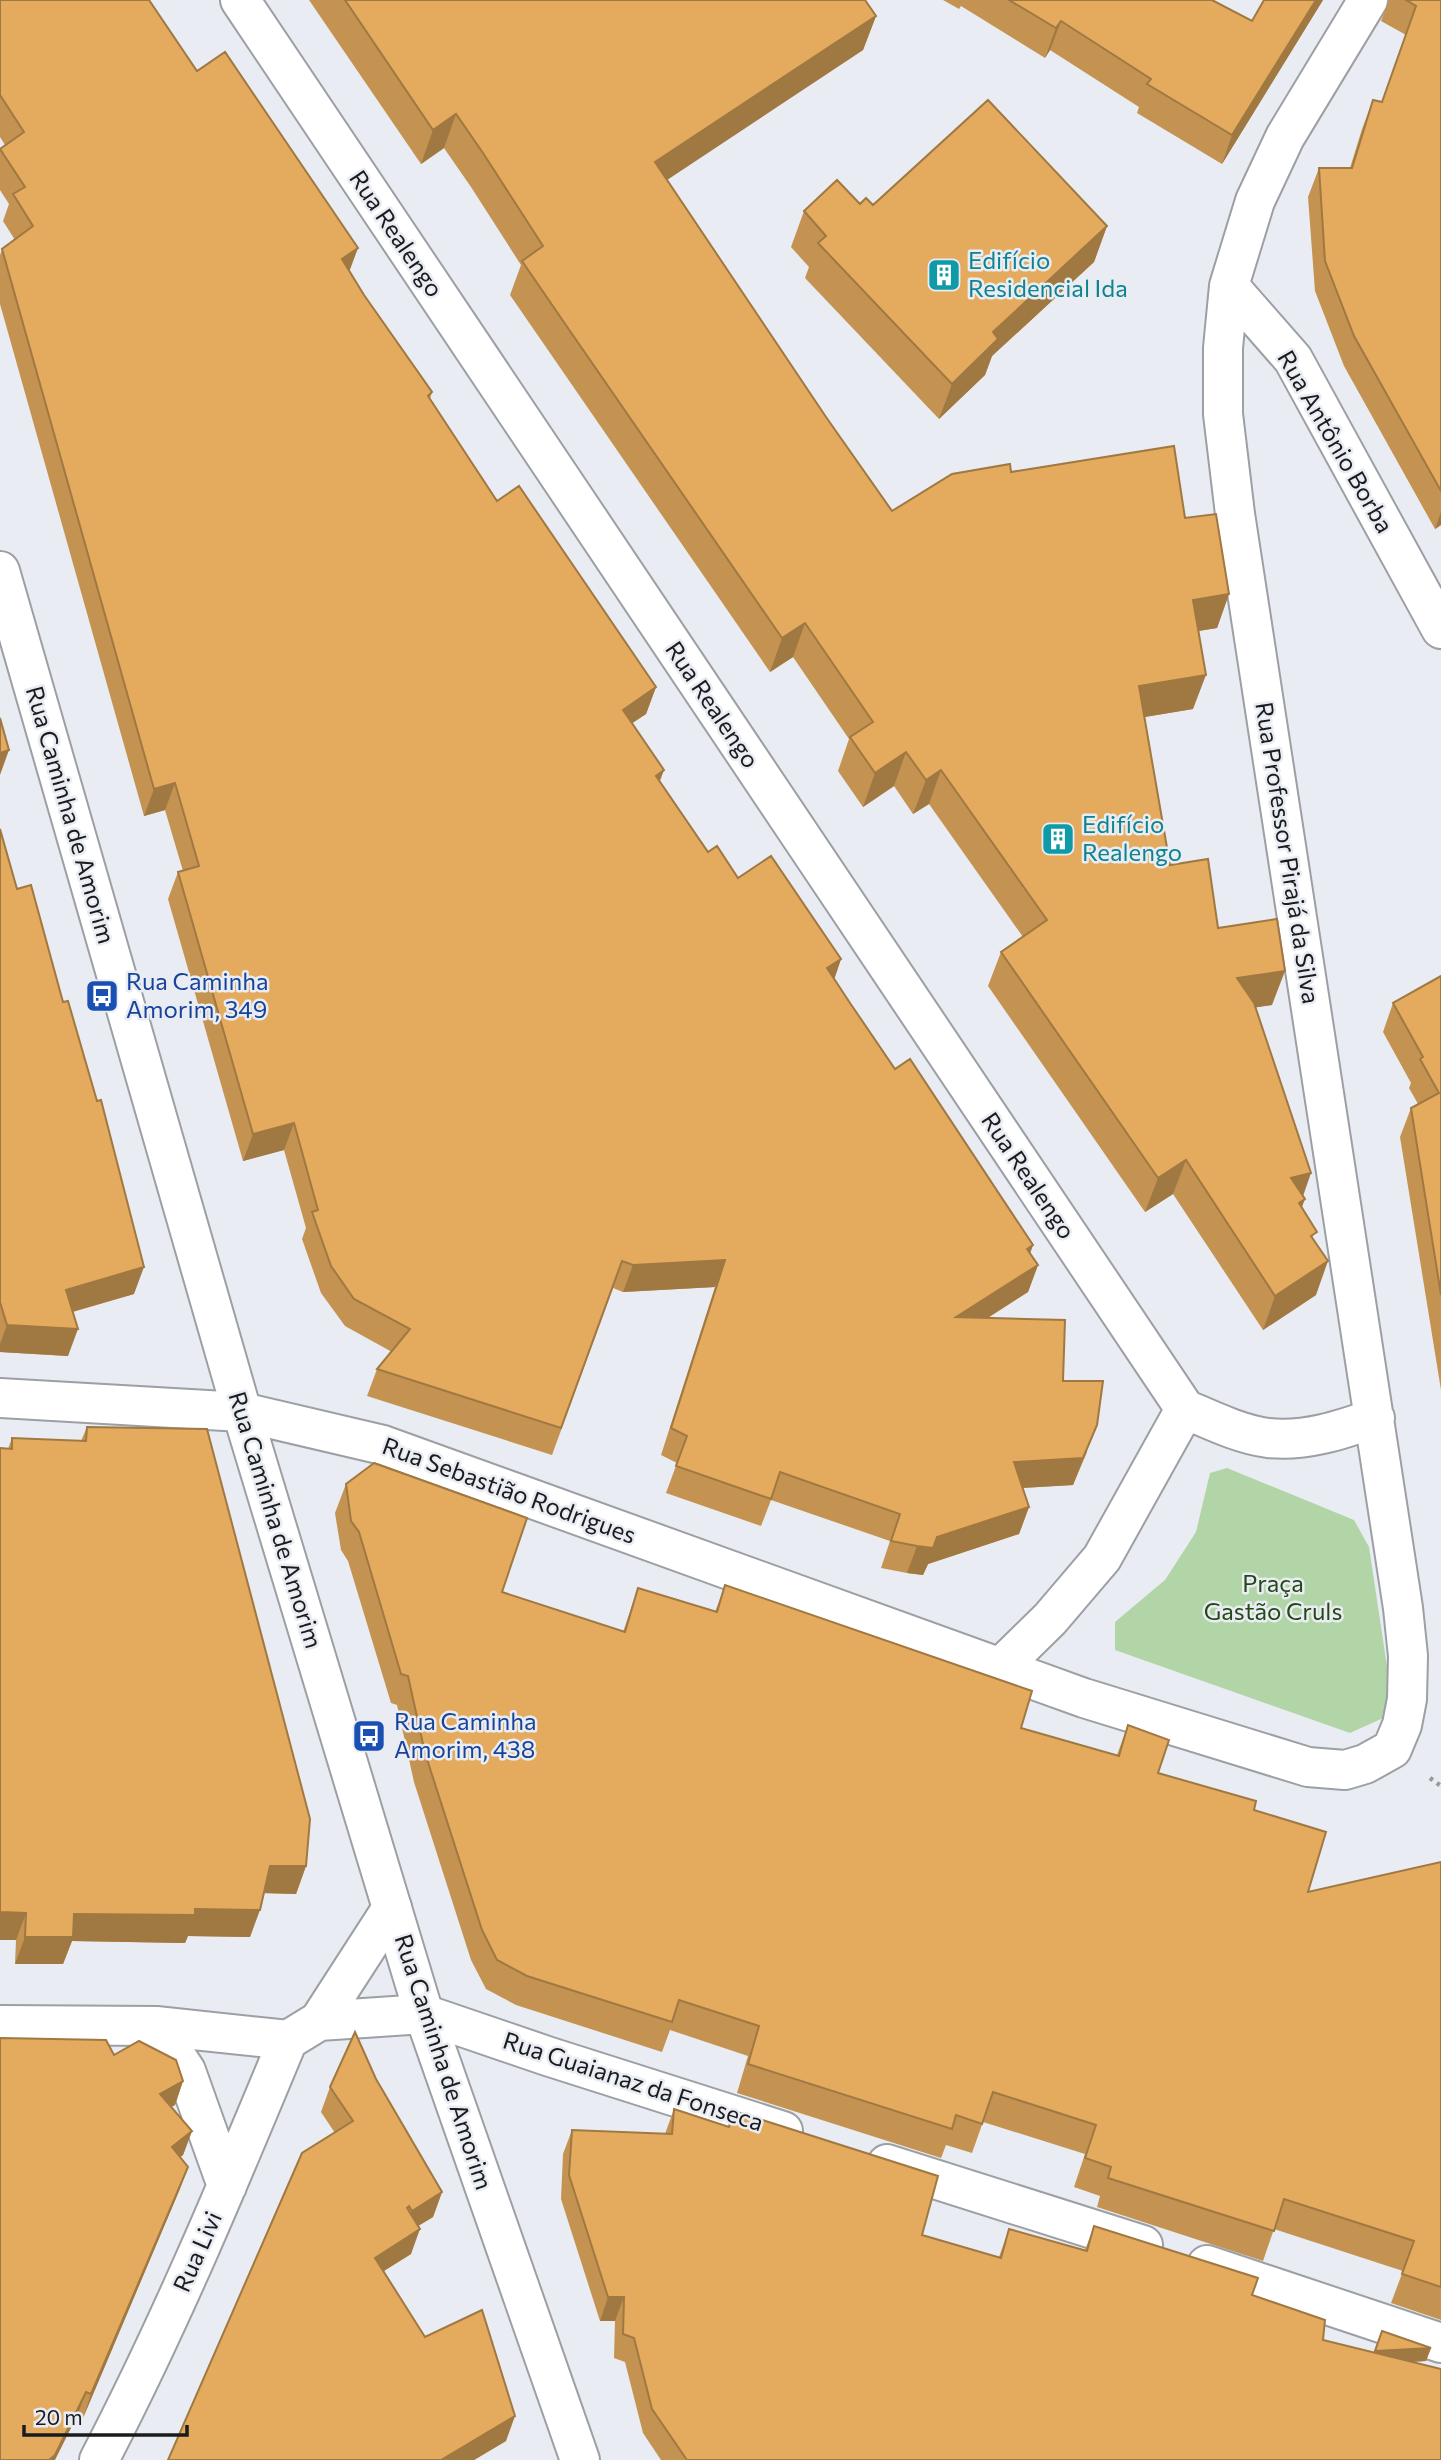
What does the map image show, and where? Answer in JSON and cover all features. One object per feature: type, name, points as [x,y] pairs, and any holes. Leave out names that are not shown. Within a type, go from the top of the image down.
[{"type":"street","name":"Rua Realengo","points":[[240,0],[1185,1409]]},
{"type":"street","points":[[1229,286],[1255,201],[1285,137],[1368,0]]},
{"type":"street","name":"Rua Antônio Borba","points":[[1229,286],[1293,359],[1441,629]]},
{"type":"street","name":"Rua Professor Pirajá da Silva","points":[[1229,286],[1223,348],[1223,414],[1235,514],[1375,1418]]},
{"type":"street","name":"Rua Caminha de Amorim","points":[[0,571],[242,1412],[424,2014],[580,2460]]},
{"type":"street","name":"Rua Sebastião Rodrigues","points":[[0,1398],[242,1412],[383,1445],[1000,1667]]},
{"type":"street","points":[[1185,1409],[1228,1427],[1268,1437],[1313,1437],[1375,1418],[1404,1608],[1408,1656],[1407,1699],[1402,1726],[1392,1749],[1366,1764],[1345,1770],[1308,1767],[1084,1698],[1000,1667],[1050,1619],[1102,1558],[1185,1409]]},
{"type":"street","name":"Rua Livi","points":[[99,2460],[136,2388],[227,2186],[304,2030],[392,1908]]},
{"type":"street","points":[[0,2025],[304,2030],[424,2014]]},
{"type":"street","name":"Rua Guaianaz da Fonseca","points":[[424,2014],[813,2140]]},
{"type":"street","points":[[156,2026],[186,2071],[227,2186]]},
{"type":"street","points":[[853,2153],[1213,2267],[1441,2343]]},
{"type":"green space","name":"Praça Gastão Cruls","points":[[1227,1468],[1354,1520],[1369,1547],[1391,1693],[1383,1718],[1350,1733],[1115,1650],[1115,1622],[1165,1580],[1196,1532],[1210,1473]]},
{"type":"building","points":[[0,0],[149,0],[197,71],[225,52],[358,248],[342,259],[432,392],[428,396],[497,501],[519,486],[656,687],[623,710],[664,770],[656,776],[708,852],[717,846],[738,878],[771,856],[841,959],[827,968],[850,1003],[895,1069],[910,1059],[1033,1245],[1027,1249],[1038,1265],[956,1317],[1065,1320],[1063,1381],[1103,1381],[1097,1425],[1083,1458],[1014,1462],[1029,1507],[937,1537],[933,1548],[891,1541],[900,1514],[780,1472],[771,1499],[676,1466],[687,1436],[671,1428],[725,1260],[633,1265],[622,1261],[561,1428],[377,1369],[410,1329],[354,1299],[331,1266],[312,1212],[318,1210],[294,1123],[253,1134],[178,872],[199,866],[175,783],[154,789],[2,249],[33,226],[13,194],[25,187],[0,149],[24,132],[0,95]]},
{"type":"building","points":[[345,0],[865,0],[876,16],[655,162],[892,511],[952,474],[1010,464],[1011,472],[1174,446],[1185,518],[1216,514],[1229,594],[1193,600],[1206,675],[1139,686],[1170,865],[1208,859],[1218,928],[1277,919],[1285,971],[1237,978],[1254,1003],[1311,1173],[1291,1178],[1305,1199],[1299,1203],[1317,1232],[1311,1236],[1328,1261],[1275,1296],[1186,1160],[1158,1178],[1001,952],[1047,920],[941,770],[926,780],[906,752],[875,773],[850,737],[873,722],[805,623],[782,638],[522,261],[543,246],[483,153],[456,114],[433,130]]},
{"type":"building","points":[[1009,0],[1212,0],[1252,21],[1264,0],[1316,0],[1232,135],[1147,84],[1151,79],[1061,21],[1056,28]]},
{"type":"building","points":[[1406,0],[1441,0],[1441,491],[1354,336],[1325,261],[1319,168],[1352,168],[1373,100],[1382,102],[1416,6]]},
{"type":"building","name":"Edifício Residencial Ida","points":[[988,100],[1107,226],[993,332],[998,339],[952,384],[818,243],[826,236],[804,211],[837,180],[860,204],[866,198],[873,205]]},
{"type":"building","points":[[0,718],[9,750],[0,753]]},
{"type":"building","points":[[0,829],[17,889],[31,885],[63,1002],[68,1001],[97,1101],[101,1100],[144,1267],[66,1290],[78,1329],[7,1325],[0,1302]]},
{"type":"building","points":[[1441,976],[1441,1295],[1411,1108],[1439,1093],[1420,1059],[1423,1057],[1393,1003]]},
{"type":"building","points":[[87,1427],[207,1429],[310,1819],[306,1866],[270,1866],[260,1910],[195,1909],[195,1915],[74,1914],[73,1937],[25,1937],[26,1913],[0,1912],[0,1448],[12,1449],[12,1438],[86,1441]]},
{"type":"building","points":[[374,1463],[527,1518],[502,1592],[625,1632],[638,1588],[717,1612],[725,1585],[1032,1691],[1021,1728],[1119,1756],[1128,1725],[1169,1740],[1158,1773],[1256,1801],[1254,1810],[1326,1832],[1308,1892],[1441,1862],[1441,2287],[1402,2274],[1414,2241],[1284,2199],[1274,2231],[1108,2178],[1111,2167],[1085,2158],[1096,2125],[993,2092],[982,2124],[956,2115],[952,2129],[748,2064],[759,2026],[679,2000],[672,2022],[527,1976],[497,1960],[482,1930],[425,1753],[408,1676],[401,1674],[359,1532],[351,1521],[346,1484]]},
{"type":"building","points":[[355,2032],[376,2079],[442,2192],[412,2211],[409,2206],[407,2208],[420,2229],[375,2258],[425,2337],[482,2310],[515,2416],[441,2460],[168,2460],[302,2153],[353,2121],[330,2087]]},
{"type":"building","points":[[0,2038],[106,2040],[114,2055],[139,2041],[176,2060],[183,2081],[160,2094],[192,2131],[172,2147],[188,2167],[91,2394],[86,2392],[55,2455],[49,2460],[0,2460]]},
{"type":"building","points":[[674,2109],[729,2127],[734,2111],[938,2176],[922,2235],[1001,2258],[1009,2229],[1087,2251],[1094,2226],[1258,2278],[1252,2295],[1325,2320],[1323,2340],[1441,2369],[1441,2460],[687,2460],[652,2409],[634,2338],[623,2334],[624,2297],[608,2297],[569,2175],[572,2130],[672,2134]]},
{"type":"building","points":[[1382,2331],[1431,2348],[1375,2351]]},
{"type":"place","name":"Edifício Residencial Ida","points":[[944,275]]},
{"type":"place","name":"Edifício Realengo","points":[[1058,839]]},
{"type":"place","name":"Rua Caminha Amorim, 349","points":[[102,996]]},
{"type":"place","name":"Rua Caminha Amorim, 438","points":[[369,1736]]}]
